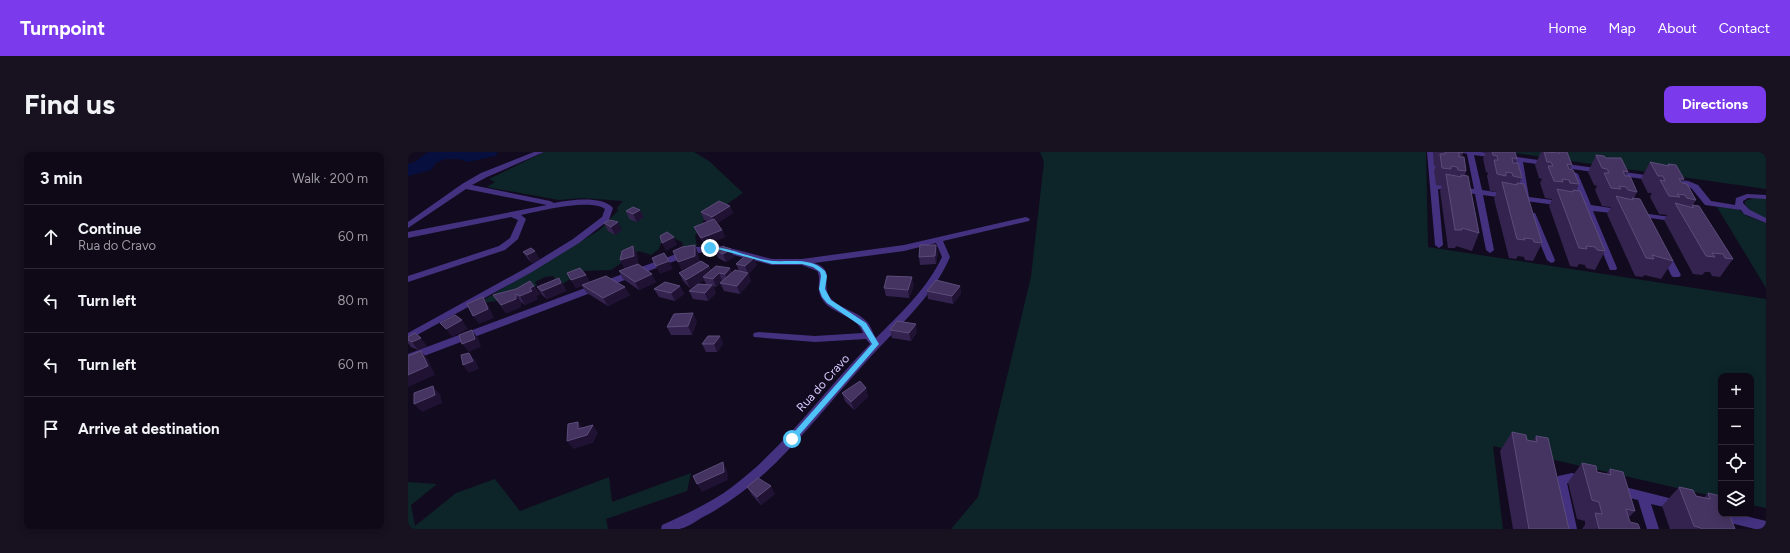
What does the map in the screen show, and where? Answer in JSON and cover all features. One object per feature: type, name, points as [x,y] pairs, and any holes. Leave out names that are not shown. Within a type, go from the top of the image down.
[{"type":"street","points":[[408,226],[465,186],[484,175],[540,152]]},
{"type":"street","points":[[1431,152],[1432,180],[1434,186],[1439,245]]},
{"type":"street","points":[[1490,250],[1478,193],[1467,152],[1571,166],[1628,178],[1688,183],[1694,185],[1708,203],[1742,208],[1754,217],[1766,221]]},
{"type":"street","points":[[1519,159],[1525,198],[1551,260]]},
{"type":"street","points":[[1571,166],[1613,268]]},
{"type":"street","points":[[465,186],[558,204]]},
{"type":"street","points":[[1434,186],[1683,220]]},
{"type":"street","points":[[1742,208],[1739,200],[1742,198],[1755,196],[1766,197]]},
{"type":"street","points":[[408,235],[558,204],[594,202],[605,205],[609,208],[608,213],[600,223],[536,266],[408,337]]},
{"type":"street","points":[[408,279],[506,245],[518,232],[522,219],[521,217],[509,214]]},
{"type":"street","points":[[408,358],[695,250],[722,249],[772,262],[802,262],[866,254],[939,241],[1026,218]]},
{"type":"street","name":"Rua do Cravo","points":[[667,529],[712,508],[745,485],[792,439],[872,340],[901,317],[939,271],[946,257],[939,241]]},
{"type":"street","points":[[1660,242],[1676,275]]},
{"type":"street","points":[[758,335],[815,339],[872,340],[864,324],[829,301],[824,296],[822,289],[824,276],[822,271],[815,266],[802,262]]},
{"type":"street","points":[[1571,529],[1561,482],[1562,479],[1572,478],[1593,484]]},
{"type":"street","points":[[1607,487],[1686,507]]},
{"type":"street","points":[[1643,497],[1653,529]]},
{"type":"street","points":[[1708,512],[1739,524],[1766,526]]},
{"type":"green space","points":[[544,152],[694,152],[709,161],[743,193],[704,220],[695,236],[697,246],[684,248],[682,242],[669,236],[662,241],[659,249],[651,255],[639,251],[611,270],[581,271],[560,286],[553,276],[545,277],[535,282],[537,285],[521,297],[477,304],[598,231],[618,211],[617,208],[623,201],[582,198],[559,200],[487,187],[495,182],[489,179]]},
{"type":"green space","points":[[1040,152],[1426,152],[1428,247],[1766,299],[1766,508],[1754,506],[1754,373],[1718,373],[1718,497],[1493,446],[1503,529],[951,529],[978,497],[1031,277],[1044,162]]},
{"type":"green space","points":[[1509,152],[1766,152],[1766,189]]},
{"type":"green space","points":[[1754,198],[1766,199],[1766,218],[1752,212],[1745,204],[1745,201]]},
{"type":"green space","points":[[1717,207],[1738,209],[1747,216],[1766,223],[1766,288]]},
{"type":"green space","points":[[691,473],[687,491],[606,519],[608,529],[408,529],[408,482],[437,484],[411,505],[415,526],[456,493],[495,479],[520,511],[609,477],[612,502]]},
{"type":"building","points":[[1445,152],[1459,152],[1459,157],[1464,157],[1466,171],[1458,170],[1457,167],[1451,166],[1451,169],[1442,168],[1440,154],[1445,154]]},
{"type":"building","points":[[1492,152],[1515,152],[1517,159],[1512,158],[1513,163],[1518,163],[1522,178],[1513,176],[1512,173],[1506,172],[1506,176],[1497,174],[1494,160],[1498,160],[1497,156],[1493,155]]},
{"type":"building","points":[[1544,152],[1567,152],[1572,165],[1567,164],[1569,169],[1573,170],[1579,184],[1570,183],[1569,180],[1562,179],[1563,182],[1554,181],[1548,166],[1553,166],[1551,162],[1547,162]]},
{"type":"building","points":[[1596,155],[1604,156],[1606,158],[1621,158],[1628,172],[1623,171],[1625,176],[1630,176],[1637,192],[1628,190],[1626,187],[1619,186],[1621,189],[1611,188],[1604,173],[1609,173],[1607,169],[1602,168]]},
{"type":"building","points":[[1650,162],[1669,166],[1668,164],[1676,165],[1684,179],[1679,179],[1682,183],[1687,184],[1696,200],[1687,198],[1685,195],[1677,194],[1680,197],[1669,196],[1660,180],[1665,181],[1663,176],[1658,176]]},
{"type":"building","points":[[1446,174],[1461,177],[1461,175],[1468,176],[1479,233],[1462,228],[1462,230],[1455,230]]},
{"type":"building","points":[[1502,182],[1517,185],[1517,183],[1524,184],[1542,243],[1534,242],[1533,239],[1517,239]]},
{"type":"building","points":[[1557,189],[1573,192],[1573,190],[1580,191],[1605,251],[1597,250],[1595,247],[1586,246],[1587,249],[1579,248]]},
{"type":"building","points":[[1616,196],[1633,200],[1632,198],[1640,199],[1673,261],[1652,255],[1654,259],[1646,258]]},
{"type":"building","points":[[719,201],[730,206],[712,217],[701,212]]},
{"type":"building","points":[[1675,203],[1694,208],[1692,205],[1699,206],[1733,259],[1725,258],[1723,254],[1712,253],[1715,257],[1706,256]]},
{"type":"building","points":[[633,207],[640,210],[633,214],[626,211]]},
{"type":"building","points":[[714,219],[722,230],[701,238],[694,227]]},
{"type":"building","points":[[610,220],[618,222],[611,227],[604,223]]},
{"type":"building","points":[[667,232],[674,237],[662,243],[660,236]]},
{"type":"building","points":[[695,245],[695,256],[678,262],[673,251],[682,247]]},
{"type":"building","points":[[920,245],[936,245],[935,256],[919,257]]},
{"type":"building","points":[[633,246],[634,256],[620,260],[622,251]]},
{"type":"building","points":[[724,246],[731,249],[723,254],[715,250]]},
{"type":"building","points":[[531,248],[535,251],[527,255],[523,252]]},
{"type":"building","points":[[664,253],[669,261],[656,266],[652,258]]},
{"type":"building","points":[[746,255],[754,258],[745,266],[736,264]]},
{"type":"building","points":[[701,261],[709,266],[686,280],[679,273]]},
{"type":"building","points":[[638,264],[652,274],[635,282],[619,271]]},
{"type":"building","points":[[716,266],[730,268],[725,274],[719,273],[713,279],[703,277]]},
{"type":"building","points":[[580,268],[586,275],[571,280],[567,273]]},
{"type":"building","points":[[735,270],[748,273],[737,286],[720,283]]},
{"type":"building","points":[[606,276],[625,287],[603,298],[582,285]]},
{"type":"building","points":[[887,276],[912,277],[908,290],[884,288]]},
{"type":"building","points":[[559,278],[561,283],[542,291],[537,287]]},
{"type":"building","points":[[936,280],[960,286],[952,296],[927,291]]},
{"type":"building","points":[[530,281],[534,286],[530,288],[532,291],[520,296],[516,294],[516,299],[501,305],[493,295],[516,289]]},
{"type":"building","points":[[665,282],[680,286],[671,293],[654,289]]},
{"type":"building","points":[[698,284],[712,285],[705,293],[689,291]]},
{"type":"building","points":[[483,297],[488,309],[473,316],[467,304]]},
{"type":"building","points":[[693,313],[688,326],[667,327],[674,314]]},
{"type":"building","points":[[455,315],[462,320],[446,329],[440,323]]},
{"type":"building","points":[[897,321],[916,324],[909,333],[890,330]]},
{"type":"building","points":[[472,330],[475,339],[462,344],[459,335]]},
{"type":"building","points":[[415,333],[421,338],[412,342],[408,340],[408,337]]},
{"type":"building","points":[[708,336],[720,336],[714,344],[702,344]]},
{"type":"building","points":[[421,351],[428,366],[408,375],[408,356]]},
{"type":"building","points":[[469,353],[473,361],[463,365],[461,355]]},
{"type":"building","points":[[860,381],[866,388],[851,402],[842,393]]},
{"type":"building","points":[[433,386],[435,395],[414,404],[414,393]]},
{"type":"building","points":[[578,422],[578,429],[593,425],[587,435],[567,441],[568,424]]},
{"type":"building","points":[[1512,432],[1526,435],[1527,440],[1537,442],[1536,436],[1548,438],[1569,529],[1529,529]]},
{"type":"building","points":[[723,462],[724,472],[697,484],[693,476]]},
{"type":"building","points":[[1582,463],[1596,466],[1597,472],[1611,475],[1610,469],[1623,472],[1635,511],[1626,509],[1630,522],[1638,524],[1640,529],[1599,529],[1595,513],[1602,514],[1599,502],[1592,500]]},
{"type":"building","points":[[758,478],[771,486],[757,497],[747,487]]},
{"type":"building","points":[[1679,487],[1693,490],[1696,496],[1710,499],[1708,493],[1718,495],[1718,517],[1730,517],[1735,529],[1702,529],[1694,526]]},
{"type":"waterway","points":[[408,170],[424,166],[429,159],[442,153],[463,153],[468,156],[489,152]]},
{"type":"route","points":[[710,248],[722,249],[783,264],[802,262],[815,266],[822,271],[824,276],[822,289],[824,296],[838,307],[855,316],[864,324],[868,330],[869,336],[875,344],[792,439]]}]
